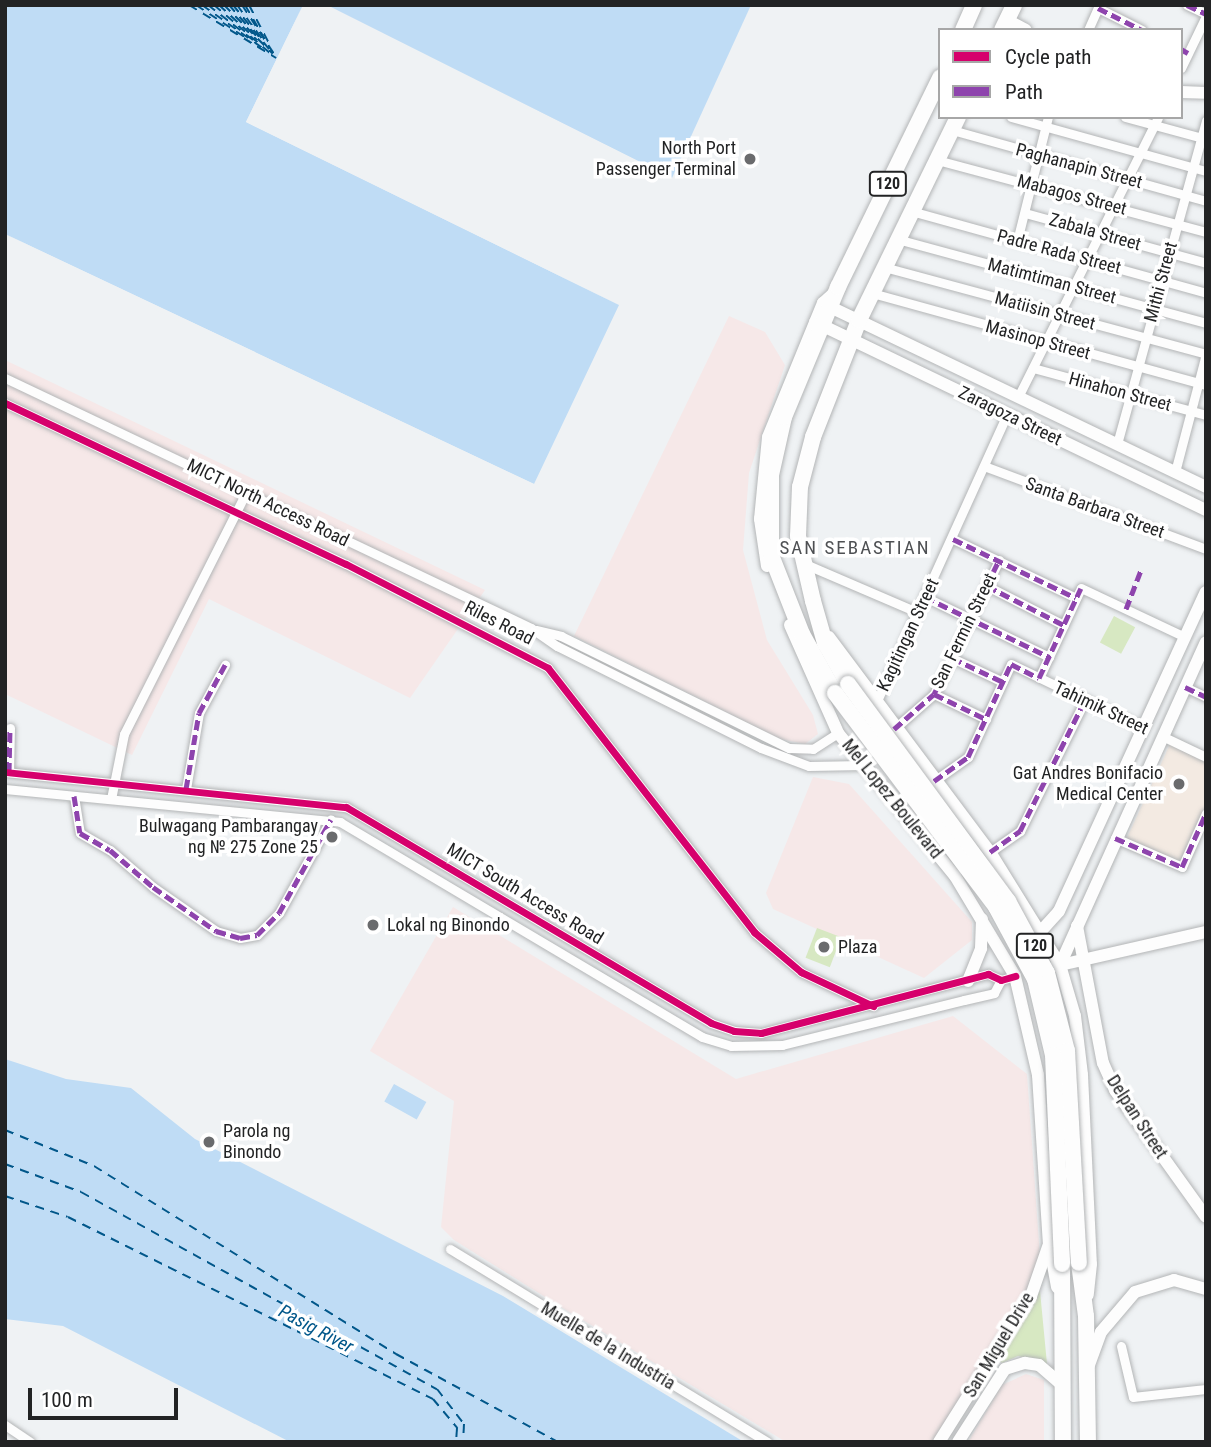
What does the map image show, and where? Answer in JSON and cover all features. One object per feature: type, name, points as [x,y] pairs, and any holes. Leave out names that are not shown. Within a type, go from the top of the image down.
[{"type":"highway","points":[[963,28],[974,5]]},
{"type":"highway","points":[[1004,25],[1014,5]]},
{"type":"highway","name":"Mel Lopez Boulevard","points":[[938,82],[836,290],[826,305],[784,417],[771,475],[768,518],[771,555],[802,635],[996,907],[1035,979],[1053,1055],[1062,1264],[1063,1442]]},
{"type":"highway","name":"Mel Lopez Boulevard","points":[[955,124],[859,320],[805,463],[797,511],[805,564],[825,643],[841,688],[1008,901],[1047,973],[1067,1051],[1079,1262],[1086,1316],[1088,1442]]},
{"type":"street","points":[[1185,51],[1206,15],[1187,5]]},
{"type":"street","points":[[1089,28],[1098,6],[1138,28]]},
{"type":"street","points":[[1183,92],[1206,93]]},
{"type":"street","points":[[1025,119],[1047,122],[1141,153],[1206,170]]},
{"type":"street","name":"Mithi Street","points":[[1117,444],[1163,281],[1168,252],[1192,167],[1203,139],[1206,120]]},
{"type":"street","points":[[1018,397],[1090,260],[1156,121],[1203,139]]},
{"type":"street","points":[[1017,241],[1047,122]]},
{"type":"street","name":"Paghanapin Street","points":[[955,124],[1039,155],[1206,201]]},
{"type":"street","name":"Mabagos Street","points":[[937,160],[1206,232]]},
{"type":"street","name":"Padre Rada Street","points":[[911,211],[1206,293]]},
{"type":"street","name":"Zabala Street","points":[[1025,212],[1206,263]]},
{"type":"street","name":"Matimtiman Street","points":[[897,240],[1206,323]]},
{"type":"street","name":"Matiisin Street","points":[[884,267],[1206,354]]},
{"type":"street","name":"Masinop Street","points":[[872,293],[1046,344],[1201,384]]},
{"type":"street","name":"Zaragoza Street","points":[[826,305],[1206,487]]},
{"type":"street","name":"Zaragoza Street","points":[[818,323],[1206,510]]},
{"type":"street","name":"Mel Lopez Boulevard","points":[[818,323],[768,437],[760,519],[764,558],[818,695],[838,733],[981,913],[1015,976],[1038,1075],[1049,1243],[1062,1315]]},
{"type":"street","points":[[1175,472],[1190,411],[1201,384],[1206,354]]},
{"type":"street","name":"Hinahon Street","points":[[1033,368],[1206,415]]},
{"type":"street","name":"MICT North Access Road","points":[[5,378],[531,628],[557,646],[761,748],[809,766],[863,765]]},
{"type":"street","name":"Riles Road","points":[[5,403],[236,511],[548,668],[754,932],[801,972],[873,1006]]},
{"type":"street","name":"Kagitingan Street","points":[[876,703],[953,539],[1007,414]]},
{"type":"street","name":"Santa Barbara Street","points":[[984,466],[1206,549]]},
{"type":"street","points":[[111,799],[124,734],[246,493]]},
{"type":"street","points":[[953,539],[1076,598]]},
{"type":"street","name":"San Fermin Street","points":[[894,729],[934,694],[999,560]]},
{"type":"street","points":[[805,564],[917,612]]},
{"type":"street","points":[[986,586],[1064,625]]},
{"type":"street","name":"Tahimik Street","points":[[1185,636],[1081,588],[1039,678],[1206,757]]},
{"type":"street","points":[[1042,930],[1059,911],[1096,823],[1206,592]]},
{"type":"street","points":[[925,597],[1049,657]]},
{"type":"street","name":"Mel Lopez Boulevard","points":[[821,626],[894,729],[990,852],[1042,930],[1060,965],[1075,1016],[1090,1237],[1086,1316]]},
{"type":"street","name":"MICT North Access Road","points":[[531,628],[561,636],[789,748],[813,749],[838,733]]},
{"type":"street","points":[[1060,965],[1116,835],[1205,643]]},
{"type":"street","points":[[952,658],[1003,682]]},
{"type":"street","points":[[934,781],[968,757],[1011,664],[1039,678]]},
{"type":"street","points":[[186,789],[199,713],[225,665]]},
{"type":"street","points":[[1185,687],[1206,698]]},
{"type":"street","points":[[934,694],[986,719]]},
{"type":"street","points":[[990,852],[1020,831],[1085,700]]},
{"type":"street","points":[[7,772],[10,728]]},
{"type":"street","name":"MICT South Access Road","points":[[7,772],[346,807],[711,1023],[734,1031],[778,1029],[988,974],[1001,980],[1082,958],[1206,932]]},
{"type":"street","name":"MICT South Access Road","points":[[5,789],[331,819],[702,1037],[750,1049],[782,1045],[995,993],[1001,980]]},
{"type":"street","points":[[74,796],[80,833],[110,850],[142,874],[152,887],[216,931],[240,938],[257,935],[279,913],[331,819]]},
{"type":"street","points":[[1096,823],[1182,867],[1206,813]]},
{"type":"street","points":[[968,981],[981,948],[981,913],[1013,886]]},
{"type":"street","name":"Delpan Street","points":[[1077,923],[1096,1039],[1115,1090],[1206,1217]]},
{"type":"street","points":[[1075,1016],[1087,979]]},
{"type":"street","points":[[778,1029],[782,1045]]},
{"type":"street","name":"San Miguel Drive","points":[[939,1442],[1031,1296],[1049,1243]]},
{"type":"street","name":"Muelle de la Industria","points":[[450,1249],[767,1442]]},
{"type":"street","points":[[1087,1368],[1101,1332],[1135,1292],[1174,1280],[1206,1289]]},
{"type":"street","points":[[1121,1346],[1133,1397],[1206,1390]]},
{"type":"street","name":"San Miguel Drive","points":[[959,1440],[1000,1373],[1011,1366],[1039,1365],[1061,1389]]},
{"type":"street","points":[[5,1425],[30,1442]]},
{"type":"street","points":[[946,1430],[959,1440]]},
{"type":"shaded area","points":[[729,316],[765,332],[785,365],[749,473],[743,550],[767,640],[813,715],[818,734],[805,744],[780,739],[574,636]]},
{"type":"shaded area","points":[[5,360],[485,590],[410,698],[209,599],[132,755],[5,694]]},
{"type":"shaded area","name":"Gat Andres Bonifacio Medical Center","points":[[1170,744],[1206,761],[1206,807],[1181,865],[1126,840]]},
{"type":"shaded area","points":[[813,777],[849,784],[972,922],[972,940],[924,978],[773,909],[766,893]]},
{"type":"shaded area","points":[[453,907],[736,1079],[953,1016],[1027,1074],[1041,1271],[932,1442],[786,1442],[561,1307],[454,1240],[441,1227],[454,1101],[370,1051]]},
{"type":"shaded area","points":[[1026,1374],[1044,1380],[1044,1442],[968,1442],[1002,1385]]},
{"type":"green space","points":[[1114,616],[1135,627],[1121,654],[1100,642]]},
{"type":"green space","name":"Plaza","points":[[817,928],[841,937],[830,967],[806,958]]},
{"type":"green space","points":[[1040,1291],[1047,1364],[1018,1356],[1002,1363],[997,1358]]},
{"type":"water","points":[[5,5],[303,5],[246,122],[619,305],[534,484],[5,234]]},
{"type":"water","points":[[327,5],[751,5],[672,178]]},
{"type":"water","name":"Pasig River","points":[[5,1059],[66,1079],[131,1088],[195,1139],[503,1296],[744,1442],[290,1442],[63,1326],[5,1319]]},
{"type":"water","points":[[394,1084],[426,1102],[417,1119],[384,1101]]},
{"type":"pier","points":[[303,5],[250,120],[619,305],[246,122]]},
{"type":"pier","points":[[324,5],[672,178],[671,181],[326,8]]},
{"type":"pier","points":[[5,234],[534,484],[534,488],[218,341]]},
{"type":"ferry route","points":[[189,5],[276,58]]},
{"type":"ferry route","points":[[196,5],[249,40]]},
{"type":"ferry route","points":[[202,5],[264,49]]},
{"type":"ferry route","points":[[208,5],[253,40]]},
{"type":"ferry route","points":[[214,5],[270,53]]},
{"type":"ferry route","points":[[219,5],[257,40]]},
{"type":"ferry route","points":[[224,5],[273,54]]},
{"type":"ferry route","points":[[229,5],[259,39]]},
{"type":"ferry route","points":[[233,5],[269,49]]},
{"type":"ferry route","points":[[237,5],[263,40]]},
{"type":"ferry route","points":[[242,5],[276,57]]},
{"type":"ferry route","points":[[245,5],[265,39]]},
{"type":"ferry route","points":[[249,5],[271,47]]},
{"type":"ferry route","points":[[5,1130],[94,1166],[396,1354],[558,1442]]},
{"type":"ferry route","points":[[5,1164],[81,1192],[437,1389],[464,1424],[463,1442]]},
{"type":"ferry route","points":[[5,1196],[68,1217],[433,1399],[457,1428],[456,1442]]},
{"type":"marked path","points":[[1187,5],[1206,14]]},
{"type":"marked path","points":[[1098,8],[1138,28]]},
{"type":"marked path","points":[[1183,50],[1188,53]]},
{"type":"marked path","points":[[953,539],[1076,598]]},
{"type":"marked path","points":[[894,729],[934,694],[999,560]]},
{"type":"marked path","points":[[1126,609],[1141,570]]},
{"type":"marked path","points":[[987,586],[1064,625]]},
{"type":"marked path","points":[[934,781],[968,757],[1011,664],[1039,678],[1081,588]]},
{"type":"marked path","points":[[925,597],[1049,657]]},
{"type":"marked path","points":[[952,658],[1003,682]]},
{"type":"marked path","points":[[186,789],[199,713],[225,665]]},
{"type":"marked path","points":[[1185,687],[1206,697]]},
{"type":"marked path","points":[[934,694],[986,719]]},
{"type":"marked path","points":[[990,852],[1020,831],[1085,700]]},
{"type":"marked path","points":[[9,772],[10,728]]},
{"type":"marked path","points":[[74,796],[80,833],[110,850],[153,887],[216,931],[240,938],[257,935],[279,913],[331,819]]},
{"type":"marked path","points":[[1115,838],[1182,867],[1206,813]]},
{"type":"cycle path","points":[[5,403],[346,564],[548,668],[754,932],[801,972],[873,1006]]},
{"type":"cycle path","points":[[5,772],[346,807],[711,1023],[734,1031],[761,1033],[988,974],[1001,980],[1015,976]]},
{"type":"place","name":"North Port Passenger Terminal","points":[[750,159]]},
{"type":"place","name":"Gat Andres Bonifacio Medical Center","points":[[1179,784]]},
{"type":"place","name":"Bulwagang Pambarangay ng № 275 Zone 25","points":[[332,837]]},
{"type":"place","name":"Lokal ng Binondo","points":[[373,925]]},
{"type":"place","name":"Plaza","points":[[824,947]]},
{"type":"place","name":"Parola ng Binondo","points":[[209,1142]]},
{"type":"district","name":"SAN SEBASTIAN","points":[[855,548]]}]
